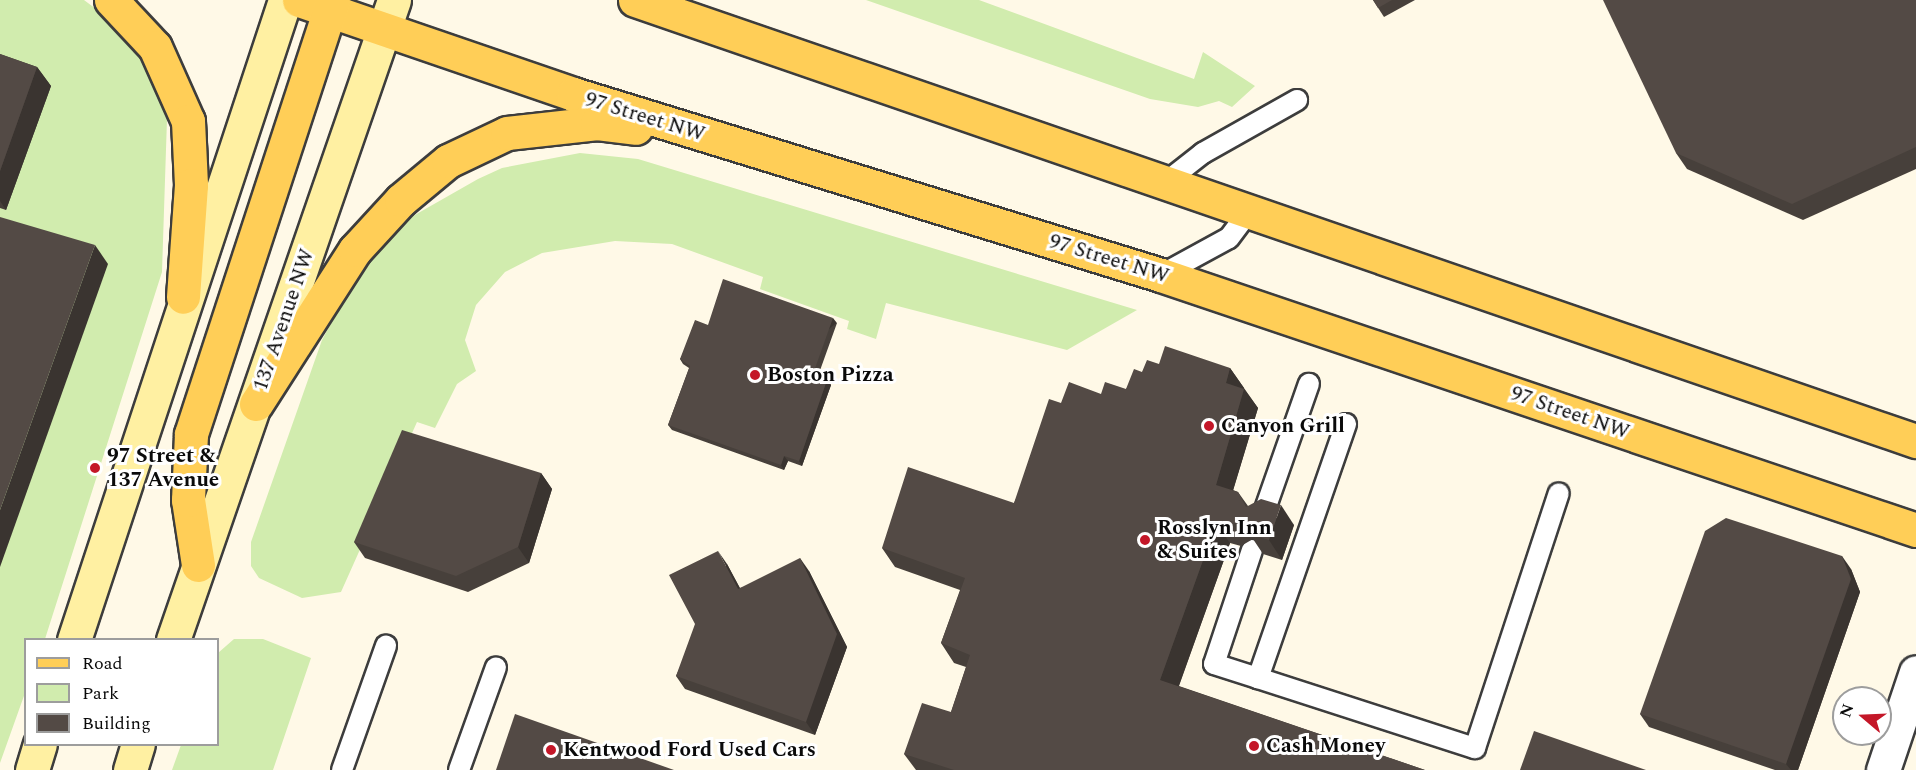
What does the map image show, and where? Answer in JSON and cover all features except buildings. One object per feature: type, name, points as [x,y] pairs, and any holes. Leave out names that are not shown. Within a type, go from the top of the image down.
[{"type":"main road","points":[[111,0],[155,47],[188,121],[191,185],[183,297]]},
{"type":"main road","points":[[74,638],[183,297],[285,0]]},
{"type":"main road","name":"97 Street NW","points":[[299,0],[384,9],[715,138],[1161,274],[1916,530]]},
{"type":"main road","points":[[635,0],[1916,441]]},
{"type":"main road","points":[[694,0],[739,36]]},
{"type":"main road","points":[[198,565],[188,500],[191,434],[332,5]]},
{"type":"main road","name":"137 Avenue NW","points":[[173,638],[256,404],[384,9]]},
{"type":"main road","points":[[256,404],[355,250],[401,200],[455,156],[507,134],[597,123],[715,138]]},
{"type":"main road","points":[[32,770],[39,746]]},
{"type":"main road","points":[[130,770],[137,746]]},
{"type":"street","points":[[1883,770],[1916,672]]},
{"type":"lane","points":[[1166,182],[1203,153],[1297,100]]},
{"type":"lane","points":[[1161,274],[1229,238],[1249,211]]},
{"type":"lane","points":[[1263,515],[1309,384]]},
{"type":"lane","points":[[1258,678],[1346,424]]},
{"type":"lane","points":[[1252,550],[1214,664],[1475,748],[1559,493]]},
{"type":"lane","points":[[342,770],[386,646]]},
{"type":"lane","points":[[459,770],[496,667]]},
{"type":"green space","points":[[0,0],[84,0],[108,18],[148,67],[167,119],[162,272],[45,638],[24,638],[24,696],[0,763]]},
{"type":"green space","points":[[866,0],[979,0],[1194,79],[1203,52],[1255,86],[1232,107],[1219,101],[1198,107],[1150,99]]},
{"type":"green space","points":[[580,153],[638,159],[1137,310],[1067,350],[886,303],[876,339],[847,329],[849,321],[760,289],[763,277],[672,244],[615,241],[542,253],[505,272],[476,305],[465,340],[476,371],[457,384],[435,428],[417,422],[341,592],[302,598],[259,578],[251,566],[251,542],[322,340],[355,279],[399,224],[478,179],[502,168]]},
{"type":"green space","points":[[234,639],[263,639],[311,658],[273,770],[172,770],[181,746],[219,746],[219,652]]},
{"type":"place","name":"Boston Pizza","points":[[755,375]]},
{"type":"place","name":"Canyon Grill","points":[[1209,426]]},
{"type":"place","name":"97 Street & 137 Avenue","points":[[95,468]]},
{"type":"place","name":"Rosslyn Inn & Suites","points":[[1145,540]]},
{"type":"place","name":"Cash Money","points":[[1254,746]]},
{"type":"place","name":"Kentwood Ford Used Cars","points":[[551,750]]}]
